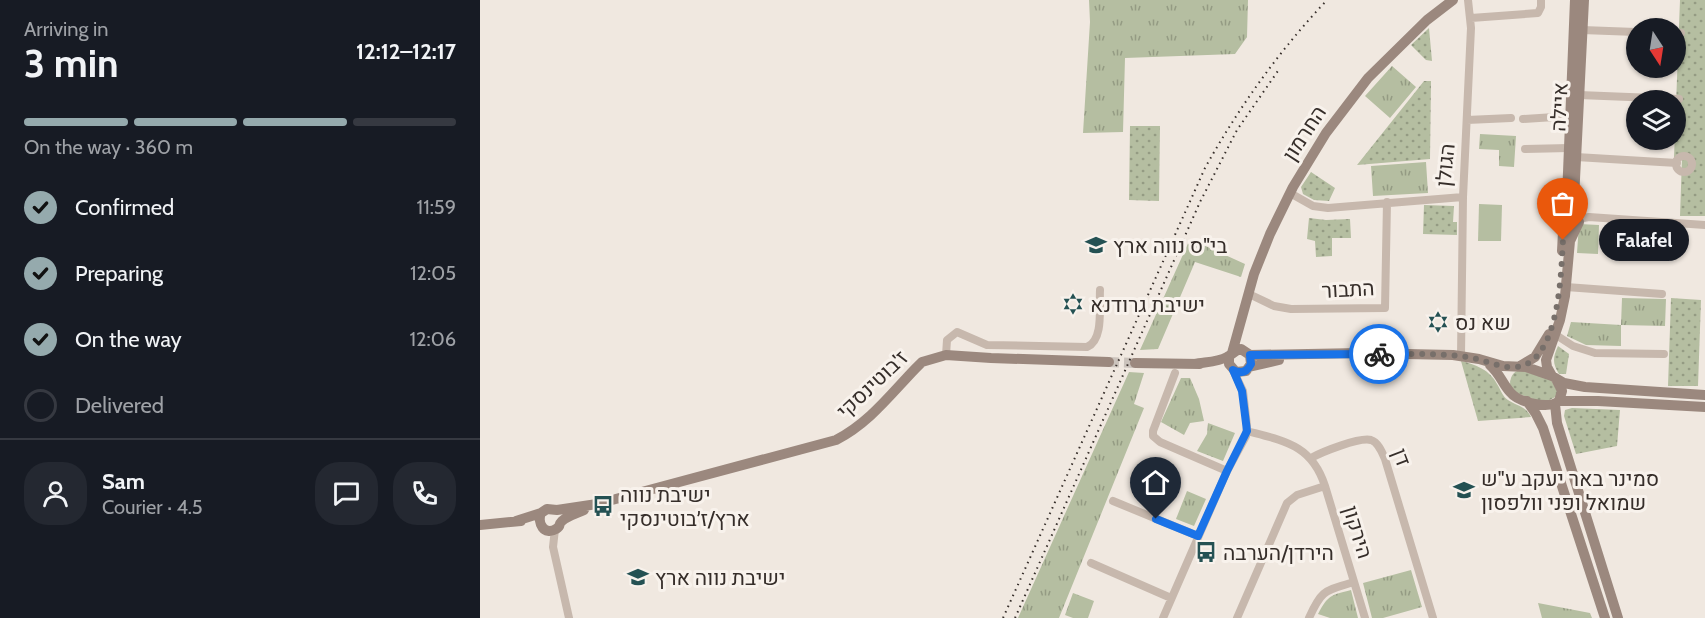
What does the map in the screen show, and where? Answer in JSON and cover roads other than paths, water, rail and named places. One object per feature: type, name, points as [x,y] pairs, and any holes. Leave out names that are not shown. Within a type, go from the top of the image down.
[{"type":"street","name":"החרמון","points":[[1231,362],[1254,274],[1270,234],[1290,193],[1326,133],[1368,78],[1427,20],[1454,0]]},
{"type":"street","name":"הגולן","points":[[1290,193],[1314,206],[1328,208],[1463,197],[1471,18],[1468,0]]},
{"type":"street","points":[[1471,18],[1538,13],[1541,0]]},
{"type":"street","name":"איילה","points":[[1563,214],[1567,197],[1575,0]]},
{"type":"street","name":"איילה","points":[[1577,217],[1576,157],[1584,0]]},
{"type":"street","points":[[1582,30],[1626,32]]},
{"type":"street","points":[[1579,95],[1626,97]]},
{"type":"street","points":[[1523,118],[1570,116]]},
{"type":"street","points":[[1467,120],[1511,118]]},
{"type":"street","points":[[1525,149],[1569,148]]},
{"type":"street","points":[[1576,157],[1677,163]]},
{"type":"street","points":[[1461,356],[1463,197]]},
{"type":"street","name":"התבור","points":[[1249,294],[1274,306],[1292,309],[1385,308],[1387,202]]},
{"type":"street","points":[[1618,618],[1557,423],[1557,403],[1562,391],[1546,367],[1546,360],[1556,335],[1564,304],[1570,241],[1568,232],[1558,224],[1563,214],[1569,213],[1577,217],[1705,225]]},
{"type":"street","points":[[1568,232],[1577,228],[1577,217]]},
{"type":"street","points":[[1506,386],[1507,375],[1535,357],[1550,332],[1568,232]]},
{"type":"street","points":[[1566,287],[1662,294]]},
{"type":"street","points":[[946,355],[947,340],[954,332],[987,345],[1087,347],[1092,345],[1098,335],[1100,290]]},
{"type":"street","name":"החרמון","points":[[1241,322],[1243,344],[1248,353]]},
{"type":"street","points":[[1556,335],[1573,346],[1595,353],[1664,354]]},
{"type":"street","points":[[1135,363],[1231,362],[1241,349],[1248,353],[1461,356],[1503,366],[1518,367],[1564,383],[1599,389],[1705,394]]},
{"type":"street","points":[[1242,391],[1251,361],[1248,353]]},
{"type":"street","points":[[1231,362],[1239,372],[1264,363],[1318,353]]},
{"type":"street","name":"ז'בוטינסקי","points":[[480,525],[516,521],[548,523],[597,504],[836,440],[871,416],[922,362],[946,355],[1109,363]]},
{"type":"street","points":[[1479,359],[1487,362],[1499,373],[1513,395],[1543,406],[1598,401],[1705,407]]},
{"type":"street","points":[[1162,618],[1247,431],[1242,391],[1231,362]]},
{"type":"street","points":[[1175,373],[1153,436],[1160,442],[1227,471]]},
{"type":"street","points":[[1527,401],[1543,428],[1605,618]]},
{"type":"street","points":[[1247,431],[1284,441],[1311,458]]},
{"type":"street","name":"דן","points":[[1311,458],[1361,440],[1373,441],[1377,444],[1385,459],[1433,618]]},
{"type":"street","name":"הירקון","points":[[1311,458],[1317,465],[1325,486],[1365,618]]},
{"type":"street","points":[[1238,618],[1289,500],[1325,486]]},
{"type":"street","points":[[1113,501],[1198,536]]},
{"type":"street","name":"ז'בוטינסקי","points":[[548,523],[547,509],[556,510],[597,504]]},
{"type":"street","points":[[556,510],[561,515],[548,523],[569,618]]},
{"type":"street","points":[[1091,563],[1171,598]]},
{"type":"street","points":[[1309,618],[1317,600],[1324,592],[1354,582]]},
{"type":"tunnel","points":[[1109,362],[1135,363]]},
{"type":"railway","points":[[1003,618],[1205,168],[1261,80],[1292,39],[1327,0]]},
{"type":"railway","points":[[1015,618],[1200,202],[1237,130],[1280,68]]},
{"type":"place","name":"Falafel","points":[[1563,240]]},
{"type":"place","name":"בי\"ס נווה ארץ","points":[[1096,245]]},
{"type":"place","name":"ישיבת גרודנא","points":[[1073,304]]},
{"type":"place","name":"שא נס","points":[[1438,322]]},
{"type":"place","name":"סמינר באר יעקב ע\"ש שמואל ופני וולפסון","points":[[1464,490]]},
{"type":"place","name":"ישיבת נווה ארץ/ז׳בוטינסקי","points":[[603,506]]},
{"type":"place","name":"הירדן/הערבה","points":[[1206,552]]},
{"type":"place","name":"ישיבת נווה ארץ","points":[[638,577]]}]
